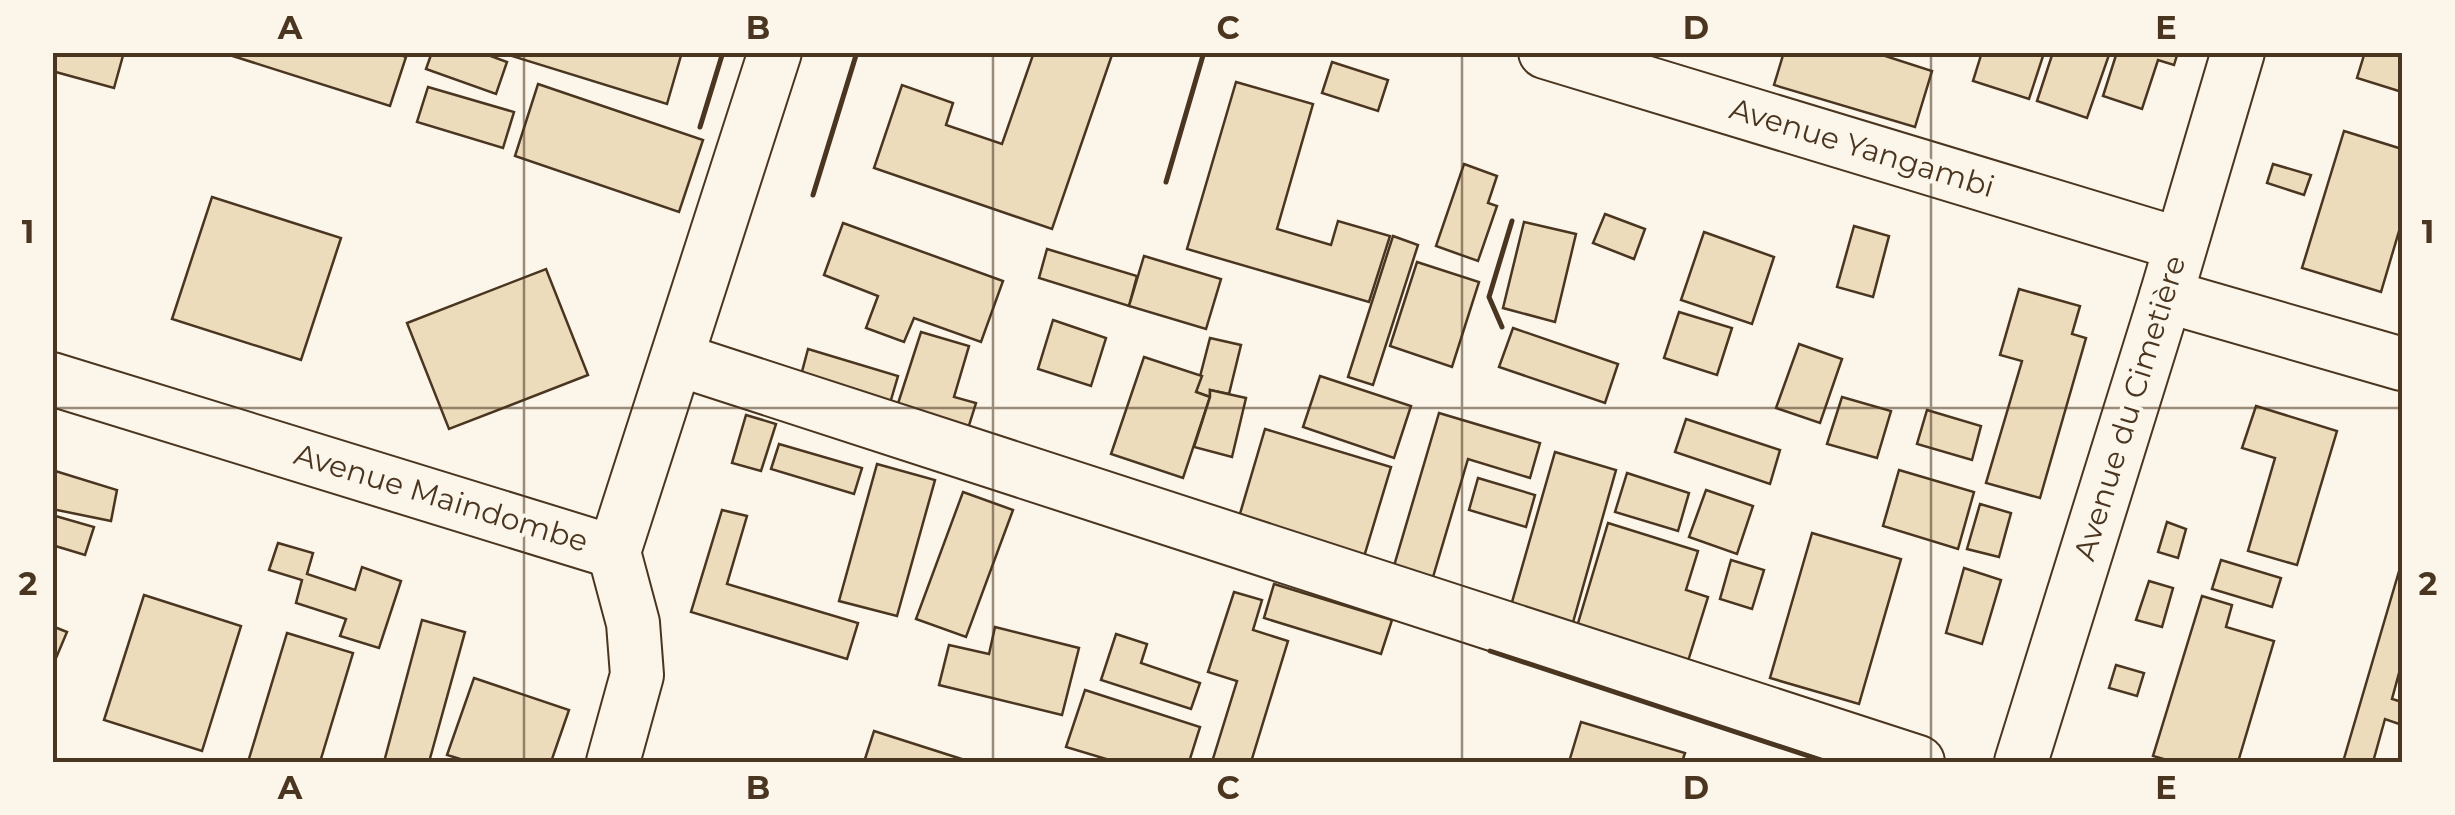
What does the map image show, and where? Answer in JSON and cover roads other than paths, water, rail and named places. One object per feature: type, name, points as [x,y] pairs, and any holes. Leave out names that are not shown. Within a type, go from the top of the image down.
[{"type":"street","name":"Avenue Maindombe","points":[[52,379],[614,552],[775,52]]},
{"type":"street","name":"Avenue Yangambi","points":[[1545,52],[2179,244]]},
{"type":"street","name":"Avenue du Cimetière","points":[[2020,762],[2238,52]]},
{"type":"street","points":[[2166,296],[2402,364]]},
{"type":"street","points":[[677,359],[1918,762]]},
{"type":"street","points":[[613,762],[637,675],[633,623],[614,552]]}]
